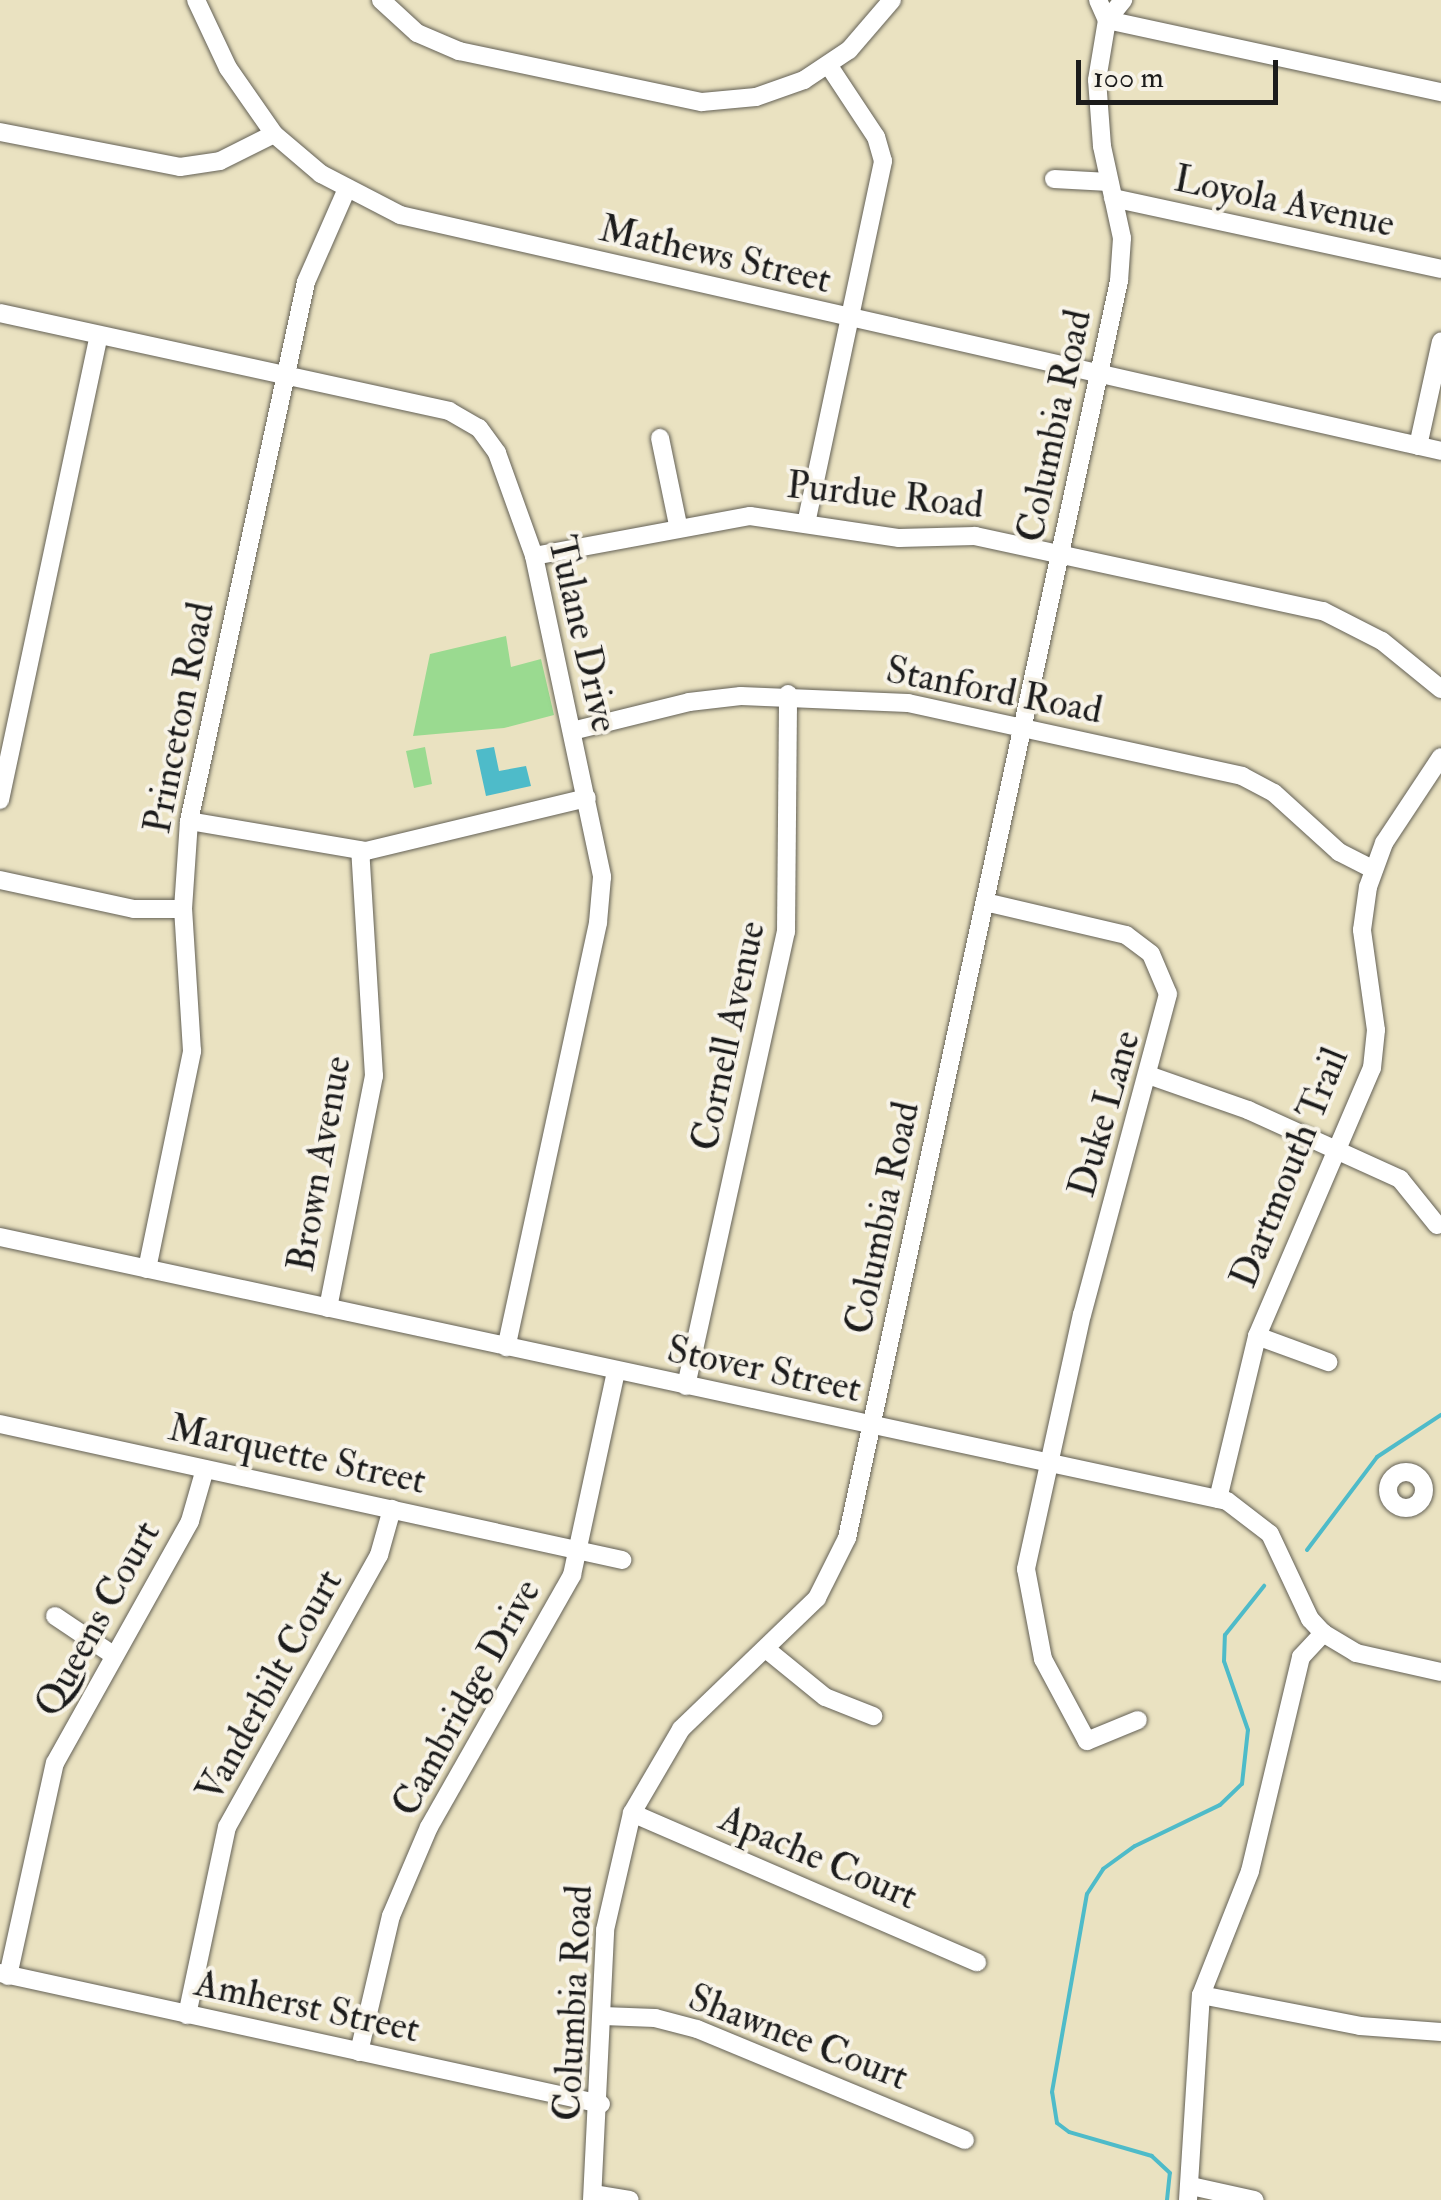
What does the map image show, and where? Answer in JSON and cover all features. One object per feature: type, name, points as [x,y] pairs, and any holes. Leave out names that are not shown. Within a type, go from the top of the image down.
[{"type":"street","points":[[0,132],[180,167],[220,161],[274,134],[228,68],[196,0]]},
{"type":"street","points":[[381,0],[417,33],[459,52],[702,102],[780,90],[829,66],[892,0]]},
{"type":"street","points":[[1098,0],[1108,20],[1441,92]]},
{"type":"street","name":"Columbia Road","points":[[593,2197],[610,1894],[632,1813],[681,1729],[816,1598],[841,1554],[1122,259],[1097,80],[1108,20],[1123,0]]},
{"type":"street","points":[[808,519],[884,161],[876,137],[829,66]]},
{"type":"street","name":"Mathews Street","points":[[274,134],[346,191],[427,224],[1441,451]]},
{"type":"street","points":[[1054,179],[1111,190]]},
{"type":"street","name":"Loyola Avenue","points":[[1111,190],[1441,269]]},
{"type":"street","name":"Princeton Road","points":[[147,1269],[192,1051],[182,908],[189,821],[285,375],[317,250],[346,191]]},
{"type":"street","name":"Tulane Drive","points":[[0,313],[449,411],[473,424],[497,453],[534,556],[600,860],[598,923],[506,1347]]},
{"type":"street","points":[[0,800],[99,335]]},
{"type":"street","points":[[1418,446],[1441,341]]},
{"type":"street","points":[[660,438],[678,524]]},
{"type":"street","name":"Purdue Road","points":[[534,556],[678,524],[750,516],[808,519],[900,538],[975,536],[1323,611],[1382,641],[1441,688]]},
{"type":"street","name":"Stanford Road","points":[[572,731],[689,702],[788,694],[908,703],[1242,776],[1274,793],[1339,852],[1373,869]]},
{"type":"street","name":"Cornell Avenue","points":[[686,1386],[786,932],[788,694]]},
{"type":"street","name":"Dartmouth Trail","points":[[1218,1499],[1257,1336],[1376,1049],[1362,930],[1373,869],[1441,756]]},
{"type":"street","points":[[189,821],[360,850],[397,848],[588,798]]},
{"type":"street","name":"Brown Avenue","points":[[328,1308],[374,1076],[360,850]]},
{"type":"street","points":[[0,880],[134,910],[182,908]]},
{"type":"street","name":"Duke Lane","points":[[984,902],[1114,930],[1151,954],[1168,994],[1151,1076],[1082,1314],[1026,1569],[1038,1647],[1087,1741],[1138,1720]]},
{"type":"street","points":[[1151,1076],[1400,1178],[1437,1225]]},
{"type":"street","name":"Stover Street","points":[[0,1237],[1218,1499],[1246,1511],[1270,1534],[1310,1619],[1323,1633]]},
{"type":"street","points":[[1257,1336],[1328,1362]]},
{"type":"street","name":"Cambridge Drive","points":[[359,2052],[391,1916],[414,1861],[453,1777],[569,1583],[616,1371]]},
{"type":"street","name":"Marquette Street","points":[[0,1424],[622,1560]]},
{"type":"street","name":"Queens Court","points":[[4,1975],[55,1763],[190,1521],[205,1469]]},
{"type":"street","name":"Vanderbilt Court","points":[[187,2015],[228,1827],[379,1555],[392,1509]]},
{"type":"street","points":[[55,1616],[113,1655]]},
{"type":"street","points":[[1254,2200],[1189,2193],[1201,1995],[1250,1871],[1300,1657],[1323,1633],[1356,1653],[1441,1672]]},
{"type":"street","points":[[766,1649],[825,1697],[873,1716]]},
{"type":"street","name":"Apache Court","points":[[632,1813],[977,1962]]},
{"type":"street","name":"Amherst Street","points":[[4,1975],[601,2104]]},
{"type":"street","points":[[1201,1995],[1360,2026],[1441,2032]]},
{"type":"street","name":"Shawnee Court","points":[[602,2016],[654,2018],[696,2029],[965,2140]]},
{"type":"street","points":[[593,2197],[630,2200]]},
{"type":"green space","points":[[506,636],[511,667],[541,659],[554,715],[504,728],[413,736],[430,654]]},
{"type":"green space","points":[[425,747],[432,784],[414,788],[406,751]]},
{"type":"water","points":[[494,747],[499,771],[526,766],[531,786],[486,796],[476,750]]},
{"type":"waterway","points":[[1307,1550],[1377,1457],[1441,1415]]},
{"type":"waterway","points":[[1167,2200],[1170,2173],[1152,2156],[1069,2132],[1057,2123],[1052,2092],[1087,1894],[1103,1869],[1135,1846],[1220,1805],[1242,1784],[1248,1730],[1224,1661],[1225,1635],[1264,1586]]}]
